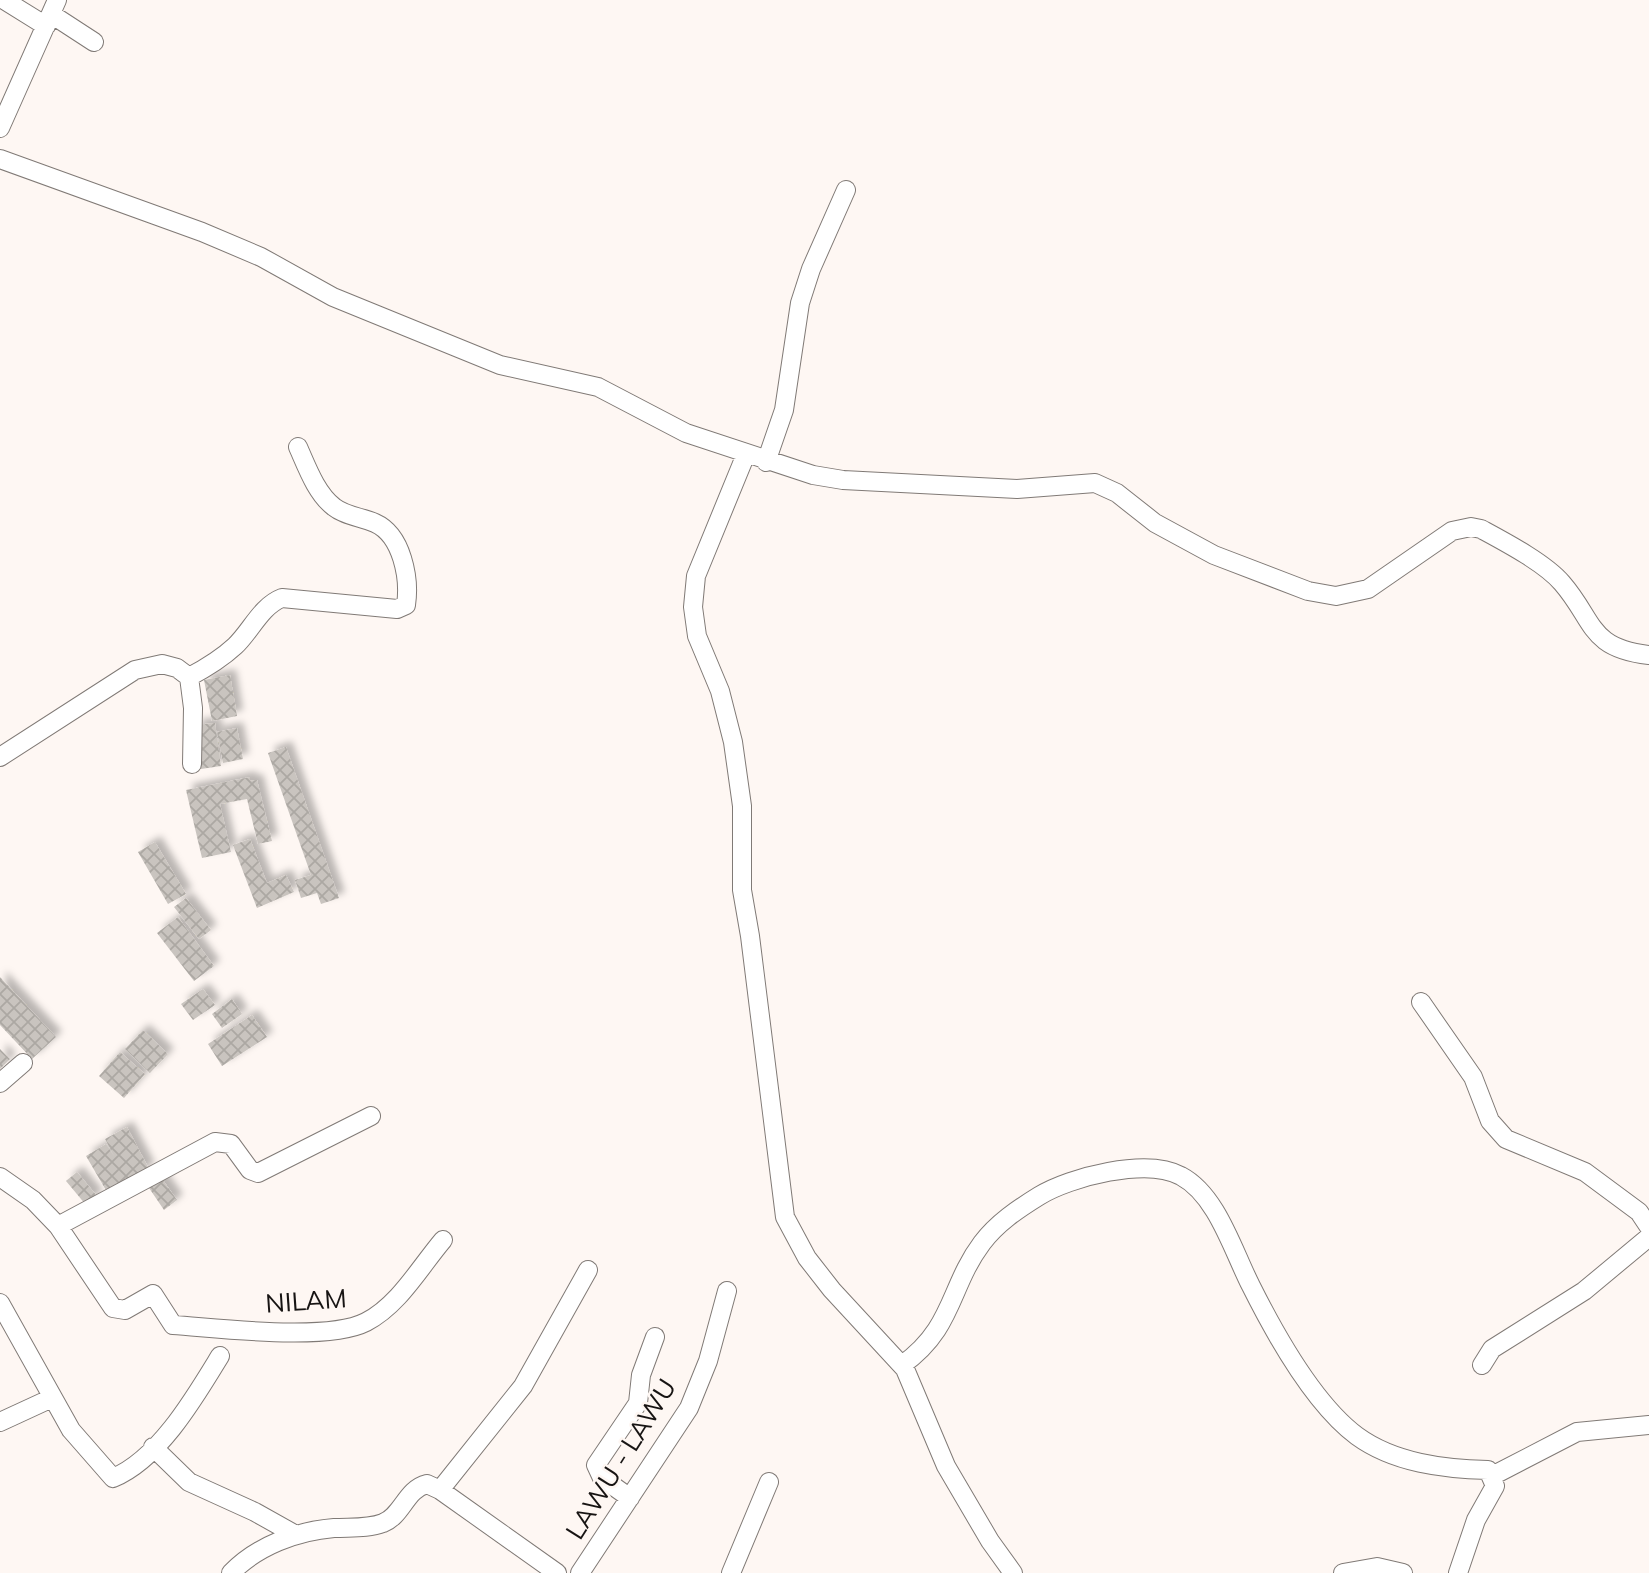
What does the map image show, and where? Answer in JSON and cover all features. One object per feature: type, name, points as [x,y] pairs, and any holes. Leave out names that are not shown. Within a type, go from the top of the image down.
[{"type":"street","points":[[4,0],[51,13],[94,41]]},
{"type":"street","points":[[0,128],[51,13]]},
{"type":"street","points":[[0,159],[202,232],[261,257],[332,296],[500,365],[598,387],[686,433],[766,461],[843,480],[1017,489],[1095,483],[1117,493],[1175,535],[1214,555],[1308,591],[1336,596],[1368,589],[1434,541],[1452,531],[1471,527],[1499,539],[1555,576],[1587,624],[1608,644],[1649,654]]},
{"type":"street","points":[[766,461],[784,410],[800,303],[811,269],[846,190]]},
{"type":"street","points":[[189,677],[212,665],[237,644],[271,603],[282,598],[397,609],[406,604],[402,560],[392,537],[381,526],[332,506],[315,483],[298,447]]},
{"type":"street","points":[[746,454],[696,576],[694,620],[704,654],[720,691],[736,763],[742,806],[742,890],[785,1217],[807,1258],[832,1290],[902,1364],[946,1466],[990,1541],[1013,1573]]},
{"type":"street","points":[[0,757],[135,670],[162,664],[177,668],[189,677],[193,708],[192,764]]},
{"type":"street","points":[[1420,1002],[1473,1077],[1490,1121],[1506,1139],[1586,1172],[1639,1212],[1649,1227]]},
{"type":"street","points":[[0,1083],[23,1063]]},
{"type":"street","points":[[2,1183],[33,1200],[58,1226],[215,1142],[231,1144],[250,1170],[258,1173],[371,1116]]},
{"type":"street","points":[[902,1364],[921,1351],[941,1324],[970,1264],[997,1226],[1042,1194],[1099,1174],[1140,1167],[1181,1175],[1206,1199],[1222,1222],[1251,1287],[1298,1366],[1324,1402],[1357,1436],[1401,1457],[1444,1469],[1488,1470],[1495,1486],[1476,1520],[1458,1573]]},
{"type":"street","name":"NILAM","points":[[58,1226],[113,1308],[125,1310],[153,1294],[173,1325],[283,1332],[348,1329],[366,1322],[394,1301],[443,1240]]},
{"type":"street","points":[[1482,1365],[1492,1349],[1584,1291],[1649,1237]]},
{"type":"street","points":[[440,1490],[523,1385],[588,1270]]},
{"type":"street","name":"LAWU - LAWU","points":[[580,1573],[689,1408],[708,1361],[727,1292]]},
{"type":"street","points":[[0,1303],[71,1430],[113,1478],[122,1474],[153,1447],[188,1409],[220,1356]]},
{"type":"street","points":[[630,1498],[602,1478],[596,1465],[638,1403],[641,1375],[655,1337]]},
{"type":"street","points":[[0,1422],[52,1398]]},
{"type":"street","points":[[1492,1476],[1577,1432],[1649,1425]]},
{"type":"street","points":[[153,1447],[188,1482],[255,1512],[296,1535]]},
{"type":"street","points":[[732,1573],[769,1482]]},
{"type":"street","points":[[231,1573],[260,1551],[296,1535],[312,1530],[379,1525],[394,1516],[418,1487],[427,1484],[440,1490],[557,1573]]},
{"type":"street","points":[[1343,1573],[1377,1567],[1403,1573]]},
{"type":"building","points":[[230,675],[237,716],[212,721],[204,680]]},
{"type":"building","points":[[215,723],[221,766],[201,769],[195,725]]},
{"type":"building","points":[[237,728],[243,759],[223,763],[217,732]]},
{"type":"building","points":[[286,747],[339,898],[321,904],[317,893],[301,898],[295,880],[311,875],[268,753]]},
{"type":"building","points":[[250,777],[250,781],[257,780],[272,841],[258,844],[247,799],[220,804],[231,852],[202,858],[186,790]]},
{"type":"building","points":[[250,839],[267,883],[286,875],[294,892],[257,908],[233,845]]},
{"type":"building","points":[[155,842],[186,894],[168,904],[138,852]]},
{"type":"building","points":[[186,898],[211,930],[199,939],[174,907]]},
{"type":"building","points":[[178,917],[214,966],[194,981],[157,933]]},
{"type":"building","points":[[0,977],[56,1037],[32,1059],[0,1025]]},
{"type":"building","points":[[203,989],[215,1005],[193,1020],[181,1004]]},
{"type":"building","points":[[232,999],[242,1014],[222,1028],[212,1014]]},
{"type":"building","points":[[252,1015],[267,1037],[222,1066],[208,1044]]},
{"type":"building","points":[[143,1030],[168,1054],[150,1073],[125,1049]]},
{"type":"building","points":[[0,1049],[10,1059],[0,1069]]},
{"type":"building","points":[[120,1052],[145,1074],[124,1098],[99,1076]]},
{"type":"building","points":[[127,1127],[149,1169],[107,1192],[86,1156],[106,1144],[114,1156],[105,1139]]},
{"type":"building","points":[[77,1172],[97,1196],[86,1205],[66,1181]]},
{"type":"building","points":[[160,1176],[177,1200],[164,1210],[147,1185]]}]
